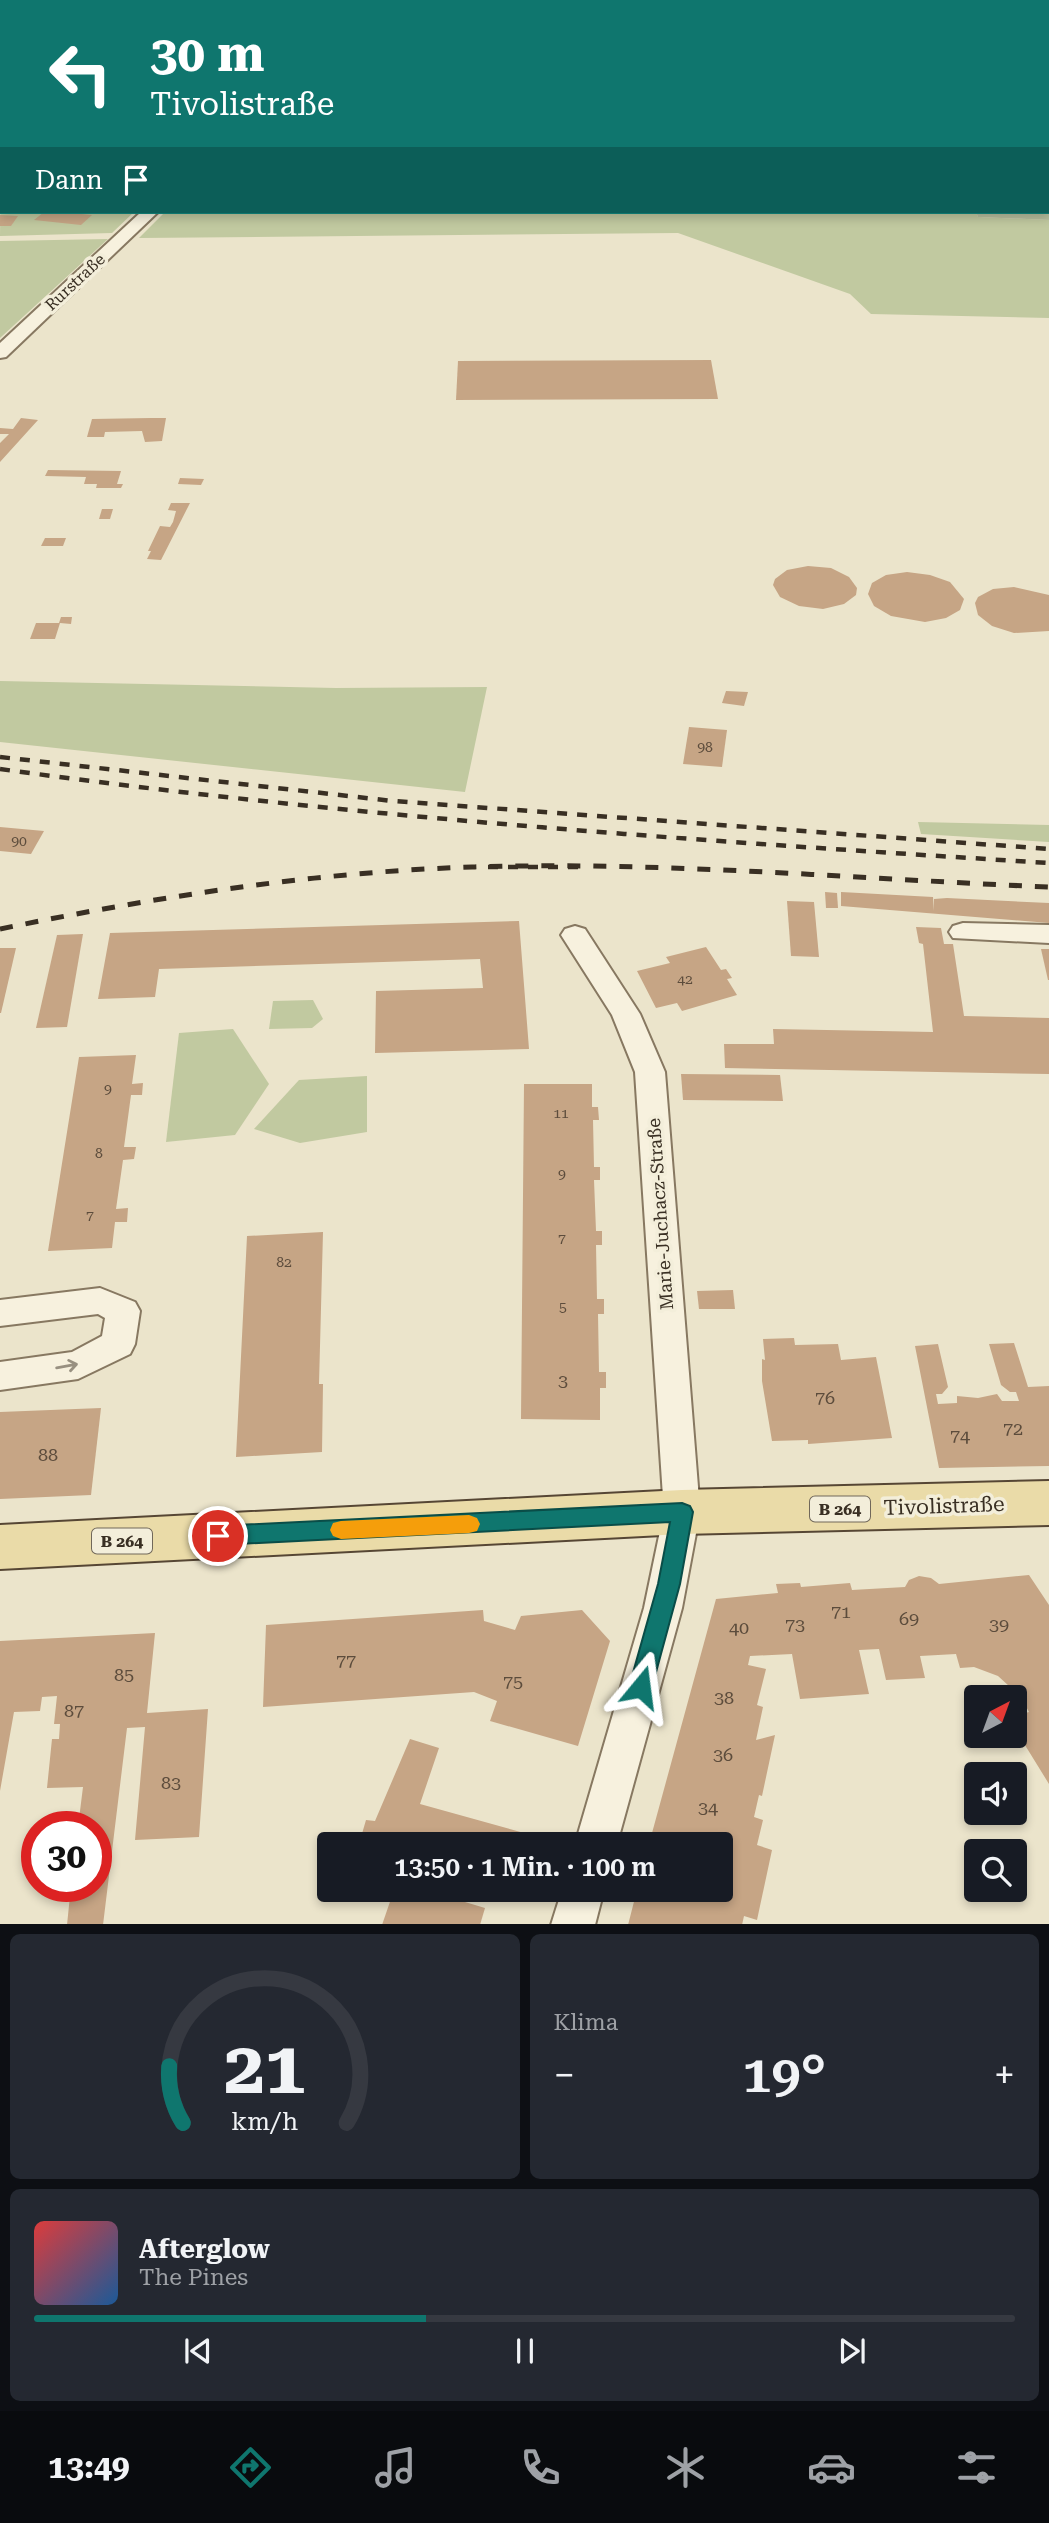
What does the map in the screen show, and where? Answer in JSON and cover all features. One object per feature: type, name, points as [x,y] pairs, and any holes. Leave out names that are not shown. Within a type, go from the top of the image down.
[{"type":"main road","name":"Tivolistraße","points":[[0,1547],[682,1512],[1044,1511]]},
{"type":"street","name":"Rurstraße","points":[[0,353],[148,214]]},
{"type":"street","points":[[964,932],[1049,934]]},
{"type":"street","name":"Marie-Juchacz-Straße","points":[[575,935],[626,1014],[650,1072],[682,1512],[663,1608],[599,1832]]},
{"type":"street","points":[[0,1313],[100,1301],[123,1311],[118,1343],[78,1365],[0,1376]]},
{"type":"street","points":[[573,1924],[579,1902]]},
{"type":"green space","points":[[0,214],[132,214],[112,233],[0,236]]},
{"type":"green space","points":[[163,214],[977,214],[978,217],[1049,220],[1049,318],[871,314],[850,294],[678,233],[139,238]]},
{"type":"green space","points":[[977,214],[1049,214],[1049,220],[978,217]]},
{"type":"green space","points":[[108,239],[0,338],[0,241]]},
{"type":"green space","points":[[0,681],[336,688],[487,687],[465,792],[0,742]]},
{"type":"green space","points":[[918,822],[1049,825],[1049,842],[921,834]]},
{"type":"green space","points":[[313,1000],[323,1019],[312,1028],[269,1029],[273,1001]]},
{"type":"green space","points":[[233,1029],[269,1084],[235,1135],[166,1142],[179,1033]]},
{"type":"green space","points":[[367,1076],[367,1132],[300,1143],[254,1129],[299,1080]]},
{"type":"building","points":[[42,214],[92,215],[81,225],[34,220]]},
{"type":"building","points":[[0,215],[18,216],[11,226],[0,226]]},
{"type":"building","points":[[711,360],[718,399],[456,400],[458,361]]},
{"type":"building","points":[[21,418],[38,420],[0,462],[0,443],[9,434],[0,434],[0,428],[13,429]]},
{"type":"building","points":[[166,418],[162,441],[145,442],[142,431],[105,432],[104,437],[87,437],[92,419]]},
{"type":"building","points":[[48,470],[121,471],[117,484],[123,484],[121,488],[96,488],[97,484],[84,484],[86,477],[45,476]]},
{"type":"building","points":[[180,478],[204,479],[201,485],[178,484]]},
{"type":"building","points":[[171,503],[190,503],[161,560],[147,559],[160,526],[170,527],[173,522],[176,511],[168,510]]},
{"type":"building","points":[[102,509],[113,509],[110,519],[99,519]]},
{"type":"building","points":[[45,538],[66,538],[63,546],[41,546]]},
{"type":"building","points":[[808,566],[831,568],[849,577],[857,588],[856,595],[844,604],[823,609],[799,606],[780,597],[773,585],[775,579],[787,570]]},
{"type":"building","points":[[907,572],[930,575],[950,582],[964,599],[960,610],[946,618],[925,622],[891,616],[874,606],[868,594],[872,583],[886,575]]},
{"type":"building","points":[[1014,587],[1049,595],[1049,631],[1014,633],[992,626],[978,615],[975,603],[978,597],[993,589]]},
{"type":"building","points":[[61,617],[72,617],[71,624],[60,623],[55,639],[30,639],[36,623],[59,623]]},
{"type":"building","points":[[726,691],[748,692],[744,706],[722,703]]},
{"type":"building","points":[[689,727],[727,730],[722,767],[683,764]]},
{"type":"building","points":[[0,827],[44,831],[31,854],[0,851]]},
{"type":"building","points":[[825,892],[837,893],[838,908],[826,908]]},
{"type":"building","points":[[841,892],[933,897],[934,911],[934,899],[947,898],[1049,903],[1049,923],[841,906]]},
{"type":"building","points":[[787,901],[814,902],[819,957],[791,956]]},
{"type":"building","points":[[519,921],[529,1049],[375,1053],[376,991],[483,988],[480,959],[159,969],[155,997],[98,999],[110,933]]},
{"type":"building","points":[[916,927],[941,928],[944,944],[953,944],[964,1016],[1049,1018],[1049,1074],[725,1068],[724,1044],[774,1044],[773,1029],[933,1032],[923,944],[919,943]]},
{"type":"building","points":[[83,934],[67,1027],[36,1028],[57,935]]},
{"type":"building","points":[[706,947],[721,970],[726,969],[732,978],[727,979],[737,995],[682,1011],[677,1003],[656,1008],[637,971],[670,963],[666,957]]},
{"type":"building","points":[[0,948],[16,948],[1,1013],[0,1013]]},
{"type":"building","points":[[1041,949],[1049,949],[1049,980],[1048,980]]},
{"type":"building","points":[[136,1055],[132,1084],[143,1083],[142,1095],[131,1095],[124,1147],[136,1147],[134,1159],[123,1160],[116,1209],[128,1208],[127,1222],[115,1222],[112,1248],[48,1251],[79,1057]]},
{"type":"building","points":[[681,1074],[780,1075],[783,1101],[683,1100]]},
{"type":"building","points":[[524,1084],[592,1084],[592,1107],[598,1107],[599,1120],[593,1120],[594,1167],[600,1167],[600,1180],[594,1180],[596,1231],[602,1231],[602,1245],[596,1245],[597,1299],[604,1299],[604,1314],[598,1314],[599,1372],[606,1372],[606,1388],[600,1388],[600,1420],[521,1419]]},
{"type":"building","points":[[323,1232],[319,1384],[323,1384],[322,1452],[236,1457],[247,1236]]},
{"type":"building","points":[[733,1290],[735,1309],[699,1309],[697,1291]]},
{"type":"building","points":[[794,1338],[795,1345],[838,1344],[841,1360],[876,1357],[892,1438],[808,1444],[808,1440],[772,1441],[762,1381],[762,1359],[765,1360],[763,1339]]},
{"type":"building","points":[[1014,1343],[1028,1387],[1049,1386],[1049,1466],[939,1468],[915,1346],[938,1344],[948,1387],[942,1394],[936,1394],[938,1404],[957,1403],[957,1396],[978,1398],[997,1394],[1002,1401],[1019,1401],[1016,1392],[1010,1392],[1001,1385],[989,1344]]},
{"type":"building","points":[[101,1408],[91,1495],[0,1499],[0,1412]]},
{"type":"building","points":[[1029,1575],[1049,1605],[1049,1784],[1027,1748],[1029,1712],[1027,1685],[1008,1685],[998,1676],[974,1667],[960,1668],[956,1654],[920,1656],[925,1678],[886,1680],[879,1649],[859,1650],[869,1694],[800,1699],[792,1654],[750,1656],[748,1665],[766,1669],[757,1705],[763,1707],[756,1740],[775,1735],[762,1796],[759,1795],[754,1817],[763,1820],[757,1845],[772,1850],[757,1920],[744,1916],[742,1924],[628,1924],[634,1902],[733,1902],[733,1832],[652,1832],[716,1599],[778,1593],[776,1584],[800,1583],[801,1587],[850,1583],[852,1590],[905,1587],[909,1580],[919,1576],[931,1578],[939,1584]]},
{"type":"building","points":[[483,1610],[484,1621],[515,1630],[521,1616],[582,1610],[610,1641],[578,1746],[490,1721],[497,1701],[474,1692],[263,1707],[266,1625]]},
{"type":"building","points":[[155,1633],[147,1713],[208,1709],[199,1837],[135,1840],[145,1727],[127,1728],[112,1851],[112,1811],[80,1811],[83,1787],[47,1788],[52,1739],[59,1739],[60,1724],[54,1724],[57,1696],[42,1697],[40,1711],[14,1712],[0,1791],[0,1641]]},
{"type":"building","points":[[410,1739],[439,1748],[420,1804],[520,1832],[362,1832],[366,1820],[375,1821]]},
{"type":"building","points":[[69,1902],[106,1902],[103,1924],[67,1924]]},
{"type":"building","points":[[390,1902],[465,1902],[485,1908],[480,1924],[382,1924]]},
{"type":"railway","points":[[0,757],[393,801],[1049,849]]},
{"type":"railway","points":[[0,769],[261,801],[523,826],[1049,863]]},
{"type":"railway","points":[[0,929],[176,897],[294,880],[472,867],[616,866],[1049,887]]},
{"type":"railway","points":[[488,867],[586,867]]},
{"type":"slow traffic","points":[[341,1530],[469,1524]]},
{"type":"route","points":[[218,1536],[682,1512],[669,1584],[641,1687]]}]
